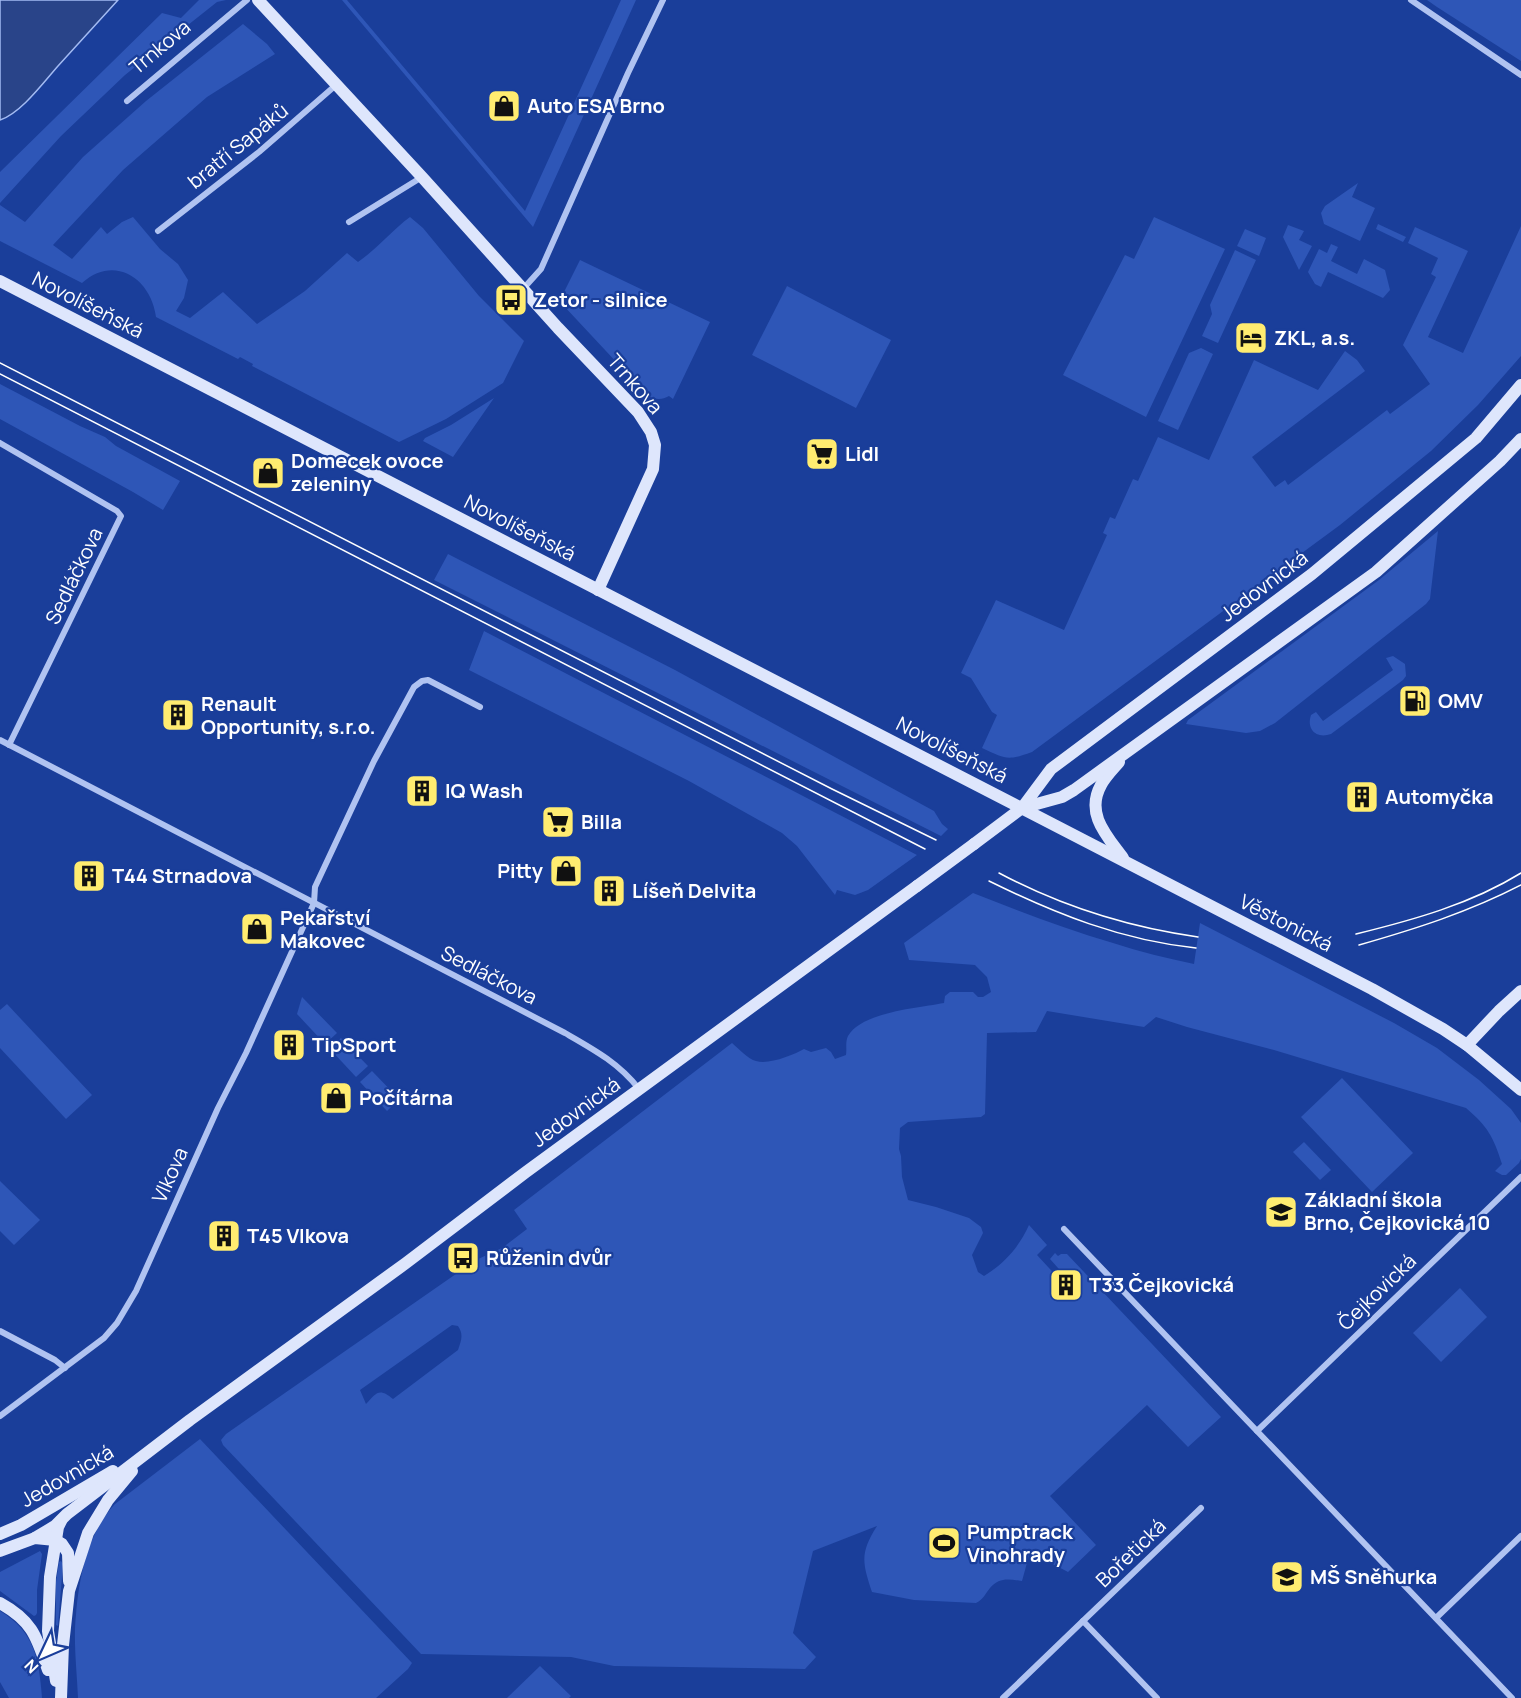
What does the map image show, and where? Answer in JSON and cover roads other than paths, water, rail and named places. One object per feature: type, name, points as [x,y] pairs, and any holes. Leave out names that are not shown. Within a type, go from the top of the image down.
[{"type":"main road","name":"Trnkova","points":[[258,0],[638,412],[651,432],[655,445],[653,469],[598,590]]},
{"type":"main road","name":"Novolíšeňská","points":[[0,281],[1022,808]]},
{"type":"main road","name":"Jedovnická","points":[[0,1551],[48,1531],[77,1506],[190,1420],[1022,808],[1051,769],[1352,543],[1476,438],[1521,385]]},
{"type":"main road","name":"Jedovnická","points":[[1022,808],[1062,797],[1376,572],[1500,461],[1521,439]]},
{"type":"main road","points":[[1125,862],[1097,820],[1095,801],[1101,784],[1129,750]]},
{"type":"main road","name":"Věstonická","points":[[1022,808],[1392,1000],[1467,1045],[1521,1090]]},
{"type":"main road","points":[[1467,1045],[1498,1011],[1521,991]]},
{"type":"main road","name":"Jedovnická","points":[[0,1534],[37,1516],[154,1449]]},
{"type":"main road","points":[[69,1591],[93,1524],[108,1500],[154,1449]]},
{"type":"main road","points":[[59,1698],[48,1631],[50,1577],[55,1540],[62,1520]]},
{"type":"main road","name":"Jedovnická","points":[[35,1538],[55,1540]]},
{"type":"main road","points":[[55,1540],[62,1544],[68,1553],[69,1591],[59,1698]]},
{"type":"main road","points":[[0,1603],[17,1614],[37,1637],[59,1698]]},
{"type":"street","name":"Trnkova","points":[[127,101],[247,0]]},
{"type":"street","points":[[523,289],[541,269],[663,0]]},
{"type":"street","points":[[1411,0],[1521,75]]},
{"type":"street","name":"bratří Sapáků","points":[[158,231],[259,152],[337,84]]},
{"type":"street","points":[[349,222],[422,177]]},
{"type":"street","name":"Sedláčkova","points":[[0,443],[117,511],[121,516],[9,745]]},
{"type":"street","points":[[314,903],[315,887],[374,761],[414,687],[428,680],[480,707]]},
{"type":"street","name":"Sedláčkova","points":[[0,740],[565,1033],[601,1053],[618,1066],[639,1089]]},
{"type":"street","name":"Vlkova","points":[[0,1416],[104,1338],[117,1323],[136,1291],[314,903]]},
{"type":"street","name":"Čejkovická","points":[[1257,1431],[1521,1177]]},
{"type":"street","points":[[1064,1229],[1512,1698]]},
{"type":"street","points":[[0,1331],[55,1360],[65,1368]]},
{"type":"street","name":"Bořetická","points":[[1003,1698],[1201,1508]]},
{"type":"street","points":[[1436,1618],[1521,1536]]},
{"type":"street","points":[[1083,1621],[1157,1698]]},
{"type":"tram line","points":[[0,363],[936,840]]},
{"type":"tram line","points":[[0,374],[925,849]]},
{"type":"tram line","points":[[999,873],[1046,896],[1095,914],[1198,937]]},
{"type":"tram line","points":[[1356,934],[1420,917],[1462,902],[1521,873]]},
{"type":"tram line","points":[[989,881],[1064,915],[1090,924],[1141,939],[1196,948]]},
{"type":"tram line","points":[[1359,945],[1442,919],[1482,904],[1521,885]]},
{"type":"place","name":"Auto ESA Brno","points":[[504,106]]},
{"type":"place","name":"Zetor - silnice","points":[[511,300]]},
{"type":"place","name":"ZKL, a.s.","points":[[1251,338]]},
{"type":"place","name":"Lidl","points":[[822,454]]},
{"type":"place","name":"Domecek ovoce zeleniny","points":[[268,473]]},
{"type":"place","name":"OMV","points":[[1415,701]]},
{"type":"place","name":"Renault Opportunity, s.r.o.","points":[[178,715]]},
{"type":"place","name":"IQ Wash","points":[[422,791]]},
{"type":"place","name":"Automyčka","points":[[1362,797]]},
{"type":"place","name":"Billa","points":[[558,822]]},
{"type":"place","name":"Pitty","points":[[566,871]]},
{"type":"place","name":"T44 Strnadova","points":[[89,876]]},
{"type":"place","name":"Líšeň Delvita","points":[[609,891]]},
{"type":"place","name":"Pekařství Makovec","points":[[257,929]]},
{"type":"place","name":"TipSport","points":[[289,1045]]},
{"type":"place","name":"Počítárna","points":[[336,1098]]},
{"type":"place","name":"Základní škola Brno, Čejkovická 10","points":[[1281,1212]]},
{"type":"place","name":"T45 Vlkova","points":[[224,1236]]},
{"type":"place","name":"Růženin dvůr","points":[[463,1258]]},
{"type":"place","name":"T33 Čejkovická","points":[[1066,1285]]},
{"type":"place","name":"Pumptrack Vinohrady","points":[[944,1543]]},
{"type":"place","name":"MŠ Sněhurka","points":[[1287,1577]]}]
